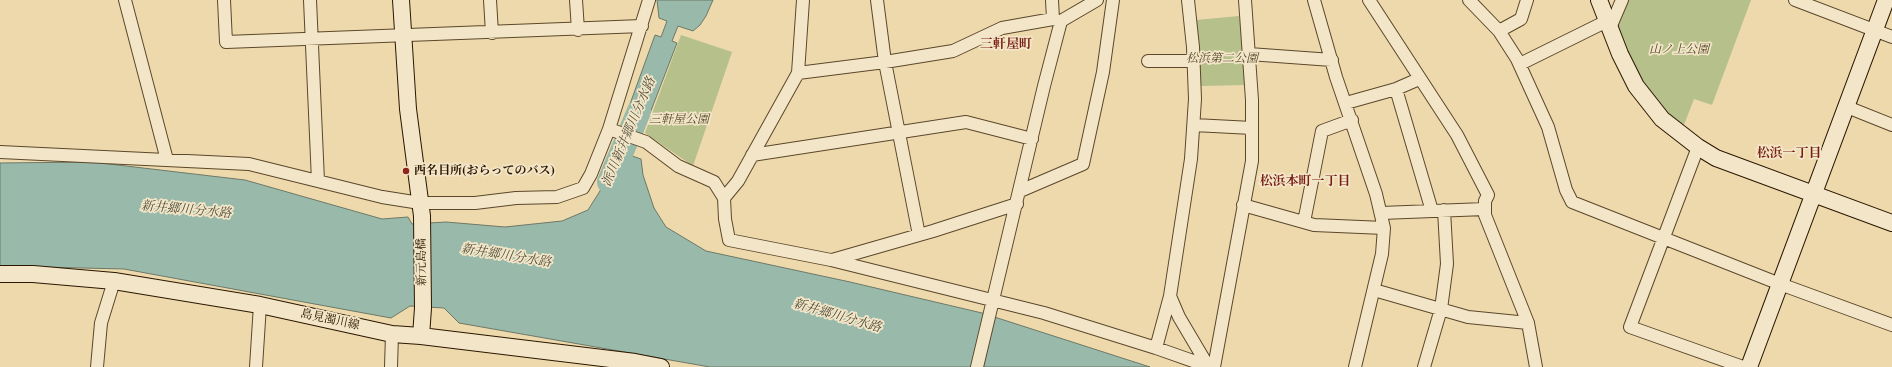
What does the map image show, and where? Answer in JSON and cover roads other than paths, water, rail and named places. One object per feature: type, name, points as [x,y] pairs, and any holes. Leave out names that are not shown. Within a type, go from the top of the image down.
[{"type":"street","points":[[125,0],[167,160]]},
{"type":"street","points":[[224,0],[226,42],[403,37],[642,26]]},
{"type":"street","points":[[310,0],[318,181]]},
{"type":"street","name":"新元島橋","points":[[402,0],[408,109],[421,209],[423,308],[421,336]]},
{"type":"street","points":[[490,0],[492,33]]},
{"type":"street","points":[[576,0],[578,30]]},
{"type":"street","points":[[0,152],[249,164],[382,197],[421,209],[516,198],[557,197],[583,188],[591,174],[609,130],[649,0]]},
{"type":"street","points":[[724,198],[738,181],[798,74],[803,0]]},
{"type":"street","points":[[877,0],[886,62],[919,236]]},
{"type":"street","points":[[977,367],[1032,139],[1057,20],[1052,0]]},
{"type":"street","points":[[798,74],[953,51],[1002,28],[1057,20],[1097,0]]},
{"type":"street","points":[[1020,191],[1083,164],[1103,72],[1113,0]]},
{"type":"street","points":[[1156,348],[1170,296],[1192,159],[1196,99],[1188,0]]},
{"type":"street","points":[[1211,367],[1252,161],[1249,54],[1245,0]]},
{"type":"street","points":[[1314,0],[1381,213],[1384,228],[1382,254],[1355,367]]},
{"type":"street","points":[[1369,0],[1419,79],[1457,135],[1488,195],[1485,201],[1485,215],[1528,323],[1536,367]]},
{"type":"street","points":[[1469,0],[1499,30],[1520,64],[1548,127],[1566,190],[1572,202],[1780,284],[1892,325]]},
{"type":"street","points":[[1499,30],[1520,19],[1526,0]]},
{"type":"street","points":[[1599,0],[1620,54],[1636,86],[1662,119],[1698,147],[1716,158],[1892,223]]},
{"type":"street","points":[[1520,64],[1608,25],[1622,0]]},
{"type":"street","points":[[1795,0],[1892,37]]},
{"type":"street","points":[[1749,367],[1886,0]]},
{"type":"street","points":[[1249,54],[1332,60]]},
{"type":"street","points":[[1148,61],[1194,61]]},
{"type":"street","points":[[1346,103],[1396,89],[1419,79]]},
{"type":"street","points":[[1396,89],[1438,210],[1447,264],[1441,309],[1424,367]]},
{"type":"street","points":[[1847,107],[1892,124]]},
{"type":"street","points":[[1304,222],[1322,131],[1352,120]]},
{"type":"street","points":[[752,155],[966,122],[1032,139]]},
{"type":"street","points":[[1194,125],[1252,128]]},
{"type":"street","points":[[609,130],[646,142],[678,166],[714,182],[724,198],[725,219],[729,240],[831,260],[992,306],[1044,313],[1211,367]]},
{"type":"street","points":[[1698,147],[1630,327],[1743,367]]},
{"type":"street","points":[[831,260],[919,236],[1017,204]]},
{"type":"street","points":[[1244,205],[1314,225],[1384,228]]},
{"type":"street","points":[[1381,213],[1485,209]]},
{"type":"street","name":"島見濁川線","points":[[0,274],[33,274],[114,281],[260,305],[392,334],[421,336],[635,362],[661,367]]},
{"type":"street","points":[[97,367],[101,323],[114,281]]},
{"type":"street","points":[[1374,290],[1468,316],[1528,323]]},
{"type":"street","points":[[1170,296],[1179,317],[1211,367]]},
{"type":"street","points":[[256,367],[260,305]]},
{"type":"street","points":[[391,367],[392,334]]},
{"type":"water","points":[[657,0],[713,0],[706,16],[700,25],[693,31],[678,26],[672,41],[677,43],[642,134],[622,126],[655,35],[661,37],[667,21],[659,18]]},
{"type":"water","name":"新井郷川分水路","points":[[617,151],[641,159],[643,175],[654,208],[666,227],[706,251],[850,282],[982,313],[1150,367],[710,367],[459,323],[444,308],[410,306],[391,318],[124,269],[0,266],[0,163],[92,162],[245,180],[382,219],[408,217],[412,224],[446,222],[505,227],[562,221],[588,210],[600,191]]},
{"type":"waterway","name":"派川新井郷川分水路","points":[[609,182],[639,111]]},
{"type":"place","name":"西名目所(おらってのバス)","points":[[406,171]]},
{"type":"district","name":"三軒屋町","points":[[1006,45]]},
{"type":"district","name":"松浜一丁目","points":[[1789,154]]},
{"type":"district","name":"松浜本町一丁目","points":[[1305,182]]},
{"type":"park label","name":"山ノ上公園","points":[[1679,50]]},
{"type":"park label","name":"松浜第二公園","points":[[1222,59]]},
{"type":"park label","name":"三軒屋公園","points":[[679,120]]}]
